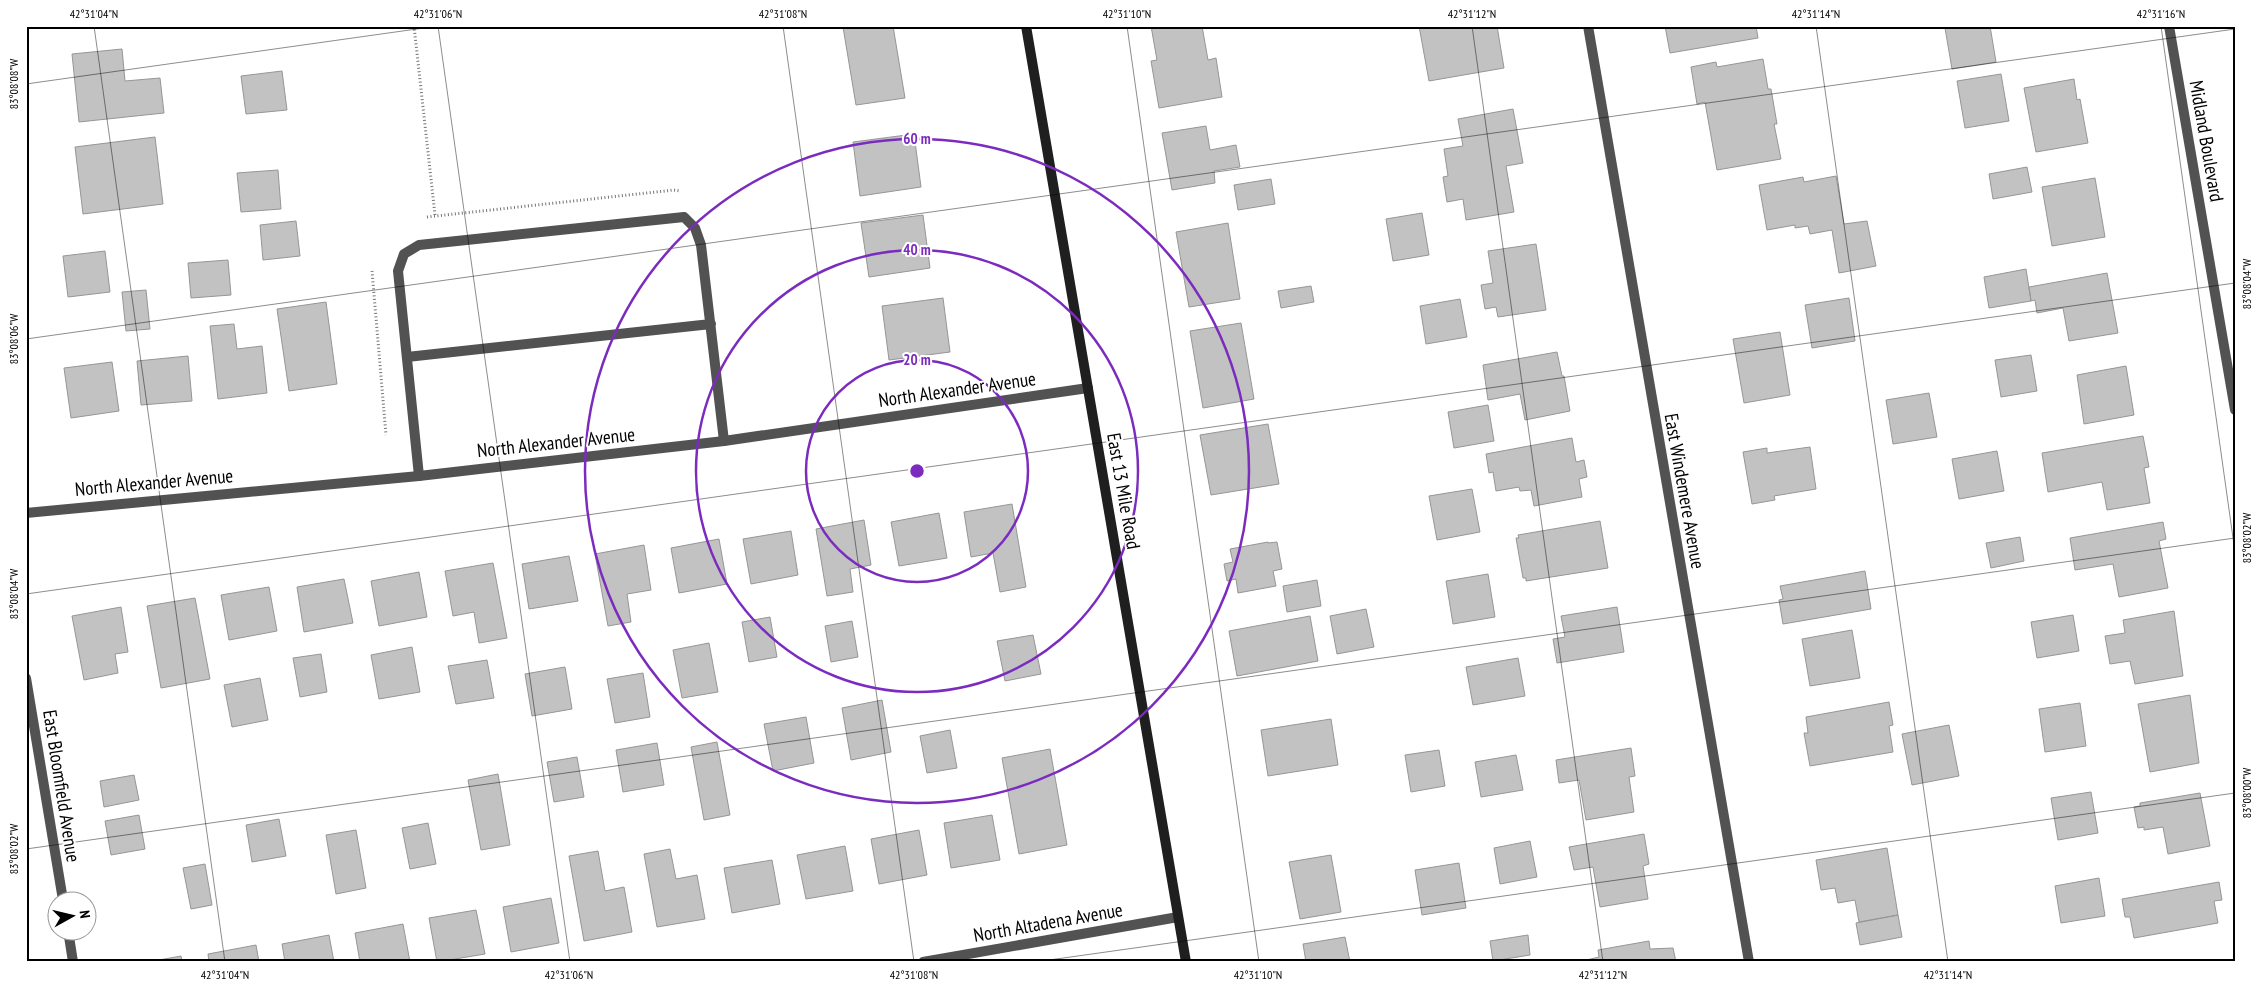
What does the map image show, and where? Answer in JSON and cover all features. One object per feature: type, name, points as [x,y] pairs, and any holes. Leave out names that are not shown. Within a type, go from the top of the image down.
[{"type":"main road","name":"East 13 Mile Road","points":[[1026,26],[1186,962]]},
{"type":"street","name":"East Windemere Avenue","points":[[1588,26],[1748,962]]},
{"type":"street","name":"Midland Boulevard","points":[[2169,26],[2235,410]]},
{"type":"street","points":[[419,476],[398,271],[404,254],[419,245],[684,217],[695,228],[701,245],[724,441]]},
{"type":"street","points":[[407,357],[710,324]]},
{"type":"street","name":"North Alexander Avenue","points":[[26,512],[419,476],[724,441],[1088,388]]},
{"type":"street","name":"East Bloomfield Avenue","points":[[26,678],[61,890]]},
{"type":"street","name":"North Altadena Avenue","points":[[923,962],[1178,918]]},
{"type":"street","points":[[70,940],[74,962]]},
{"type":"path","points":[[414,26],[435,215]]},
{"type":"path","points":[[419,219],[435,215],[674,190],[682,192]]},
{"type":"path","points":[[372,269],[371,277],[386,435]]},
{"type":"building","points":[[893,26],[905,98],[856,105],[843,27]]},
{"type":"building","points":[[1151,26],[1202,26],[1208,60],[1216,58],[1222,97],[1159,108],[1151,61],[1157,60]]},
{"type":"building","points":[[1419,26],[1497,26],[1504,68],[1429,81]]},
{"type":"building","points":[[1665,26],[1756,26],[1758,38],[1670,53]]},
{"type":"building","points":[[1955,26],[1990,26],[1996,62],[1952,69],[1945,28]]},
{"type":"building","points":[[122,49],[125,81],[160,78],[164,113],[79,122],[72,54]]},
{"type":"building","points":[[1763,59],[1768,89],[1771,89],[1777,124],[1774,124],[1781,159],[1717,170],[1705,102],[1697,104],[1691,67],[1716,62],[1717,67]]},
{"type":"building","points":[[282,71],[287,110],[246,114],[241,76]]},
{"type":"building","points":[[2001,74],[2009,121],[1965,128],[1957,81]]},
{"type":"building","points":[[2074,79],[2077,100],[2080,99],[2088,143],[2036,152],[2024,88]]},
{"type":"building","points":[[1513,109],[1523,163],[1506,166],[1514,212],[1466,220],[1463,199],[1447,202],[1443,177],[1448,176],[1444,149],[1463,146],[1458,119]]},
{"type":"building","points":[[1206,126],[1210,150],[1236,145],[1240,167],[1214,171],[1215,183],[1172,190],[1162,133]]},
{"type":"building","points":[[914,134],[921,187],[860,196],[853,142]]},
{"type":"building","points":[[155,137],[163,204],[83,214],[75,147]]},
{"type":"building","points":[[2027,167],[2032,192],[1993,199],[1989,174]]},
{"type":"building","points":[[278,170],[281,209],[241,212],[237,173]]},
{"type":"building","points":[[1836,176],[1844,224],[1867,221],[1876,266],[1839,273],[1832,230],[1810,234],[1808,226],[1795,228],[1795,225],[1767,230],[1759,185],[1803,177],[1804,182]]},
{"type":"building","points":[[2095,178],[2105,237],[2052,246],[2042,187]]},
{"type":"building","points":[[1271,179],[1275,204],[1238,210],[1234,185]]},
{"type":"building","points":[[1422,213],[1429,255],[1393,261],[1386,219]]},
{"type":"building","points":[[923,215],[930,268],[869,277],[861,223]]},
{"type":"building","points":[[296,221],[300,256],[263,260],[260,225]]},
{"type":"building","points":[[1228,223],[1240,299],[1189,307],[1176,232]]},
{"type":"building","points":[[1536,244],[1546,310],[1498,317],[1496,307],[1485,309],[1481,285],[1493,283],[1488,251]]},
{"type":"building","points":[[105,251],[110,292],[68,297],[63,256]]},
{"type":"building","points":[[228,260],[231,295],[191,298],[188,263]]},
{"type":"building","points":[[2026,269],[2031,301],[1989,308],[1984,277]]},
{"type":"building","points":[[2107,273],[2118,333],[2069,341],[2063,308],[2037,313],[2035,300],[2031,301],[2029,287]]},
{"type":"building","points":[[1311,286],[1314,302],[1281,308],[1278,291]]},
{"type":"building","points":[[146,290],[150,329],[126,331],[122,292]]},
{"type":"building","points":[[943,298],[950,352],[889,360],[882,306]]},
{"type":"building","points":[[1849,298],[1855,341],[1812,348],[1805,305]]},
{"type":"building","points":[[1460,299],[1467,337],[1426,344],[1420,306]]},
{"type":"building","points":[[326,302],[337,384],[289,391],[277,309]]},
{"type":"building","points":[[1241,323],[1254,399],[1203,408],[1190,331]]},
{"type":"building","points":[[234,324],[237,349],[262,346],[267,393],[218,399],[210,326]]},
{"type":"building","points":[[1780,332],[1790,395],[1744,403],[1733,339]]},
{"type":"building","points":[[1557,352],[1562,376],[1564,376],[1570,411],[1525,420],[1520,394],[1488,400],[1483,365]]},
{"type":"building","points":[[2031,355],[2037,391],[2001,397],[1995,360]]},
{"type":"building","points":[[188,356],[192,401],[141,405],[137,361]]},
{"type":"building","points":[[112,362],[119,411],[71,418],[64,368]]},
{"type":"building","points":[[2126,366],[2134,415],[2084,424],[2077,375]]},
{"type":"building","points":[[1929,393],[1937,437],[1893,444],[1886,400]]},
{"type":"building","points":[[1488,405],[1494,441],[1454,448],[1448,412]]},
{"type":"building","points":[[1268,424],[1279,484],[1211,495],[1200,435]]},
{"type":"building","points":[[2143,436],[2149,467],[2144,468],[2150,503],[2107,510],[2102,482],[2048,492],[2042,453]]},
{"type":"building","points":[[1572,438],[1576,462],[1584,460],[1587,477],[1579,479],[1582,497],[1534,506],[1531,490],[1520,491],[1519,487],[1496,491],[1493,472],[1489,473],[1486,454]]},
{"type":"building","points":[[1810,447],[1816,489],[1774,496],[1775,500],[1752,504],[1743,452],[1767,448],[1767,453]]},
{"type":"building","points":[[1997,451],[2004,491],[1959,499],[1952,459]]},
{"type":"building","points":[[1472,489],[1480,532],[1437,540],[1429,496]]},
{"type":"building","points":[[1012,504],[1026,587],[1000,592],[993,553],[971,557],[964,512]]},
{"type":"building","points":[[939,513],[947,558],[899,566],[891,522]]},
{"type":"building","points":[[864,520],[871,565],[850,569],[853,592],[827,596],[816,529]]},
{"type":"building","points":[[1600,521],[1608,568],[1526,581],[1526,578],[1523,578],[1516,538],[1519,538],[1518,535]]},
{"type":"building","points":[[2163,522],[2166,539],[2159,541],[2168,588],[2119,597],[2113,564],[2075,570],[2070,538]]},
{"type":"building","points":[[791,531],[798,575],[751,584],[743,539]]},
{"type":"building","points":[[2020,537],[2024,561],[1991,568],[1986,543]]},
{"type":"building","points":[[719,539],[727,584],[679,593],[671,548]]},
{"type":"building","points":[[1277,542],[1282,569],[1273,571],[1276,586],[1238,593],[1236,579],[1227,581],[1224,564],[1233,562],[1230,549]]},
{"type":"building","points":[[644,545],[651,590],[627,594],[631,622],[608,626],[595,554]]},
{"type":"building","points":[[569,556],[578,601],[529,609],[522,564]]},
{"type":"building","points":[[493,563],[507,638],[479,643],[474,612],[453,616],[445,571]]},
{"type":"building","points":[[1865,571],[1871,609],[1783,624],[1779,600],[1783,599],[1780,586]]},
{"type":"building","points":[[419,572],[427,617],[379,626],[371,581]]},
{"type":"building","points":[[1488,574],[1495,617],[1453,624],[1446,581]]},
{"type":"building","points":[[344,579],[353,623],[304,632],[297,587]]},
{"type":"building","points":[[1317,580],[1321,606],[1287,612],[1283,586]]},
{"type":"building","points":[[269,587],[277,631],[229,640],[221,595]]},
{"type":"building","points":[[195,598],[210,679],[161,688],[147,606]]},
{"type":"building","points":[[121,607],[128,652],[115,654],[118,673],[84,680],[72,616]]},
{"type":"building","points":[[1617,607],[1624,652],[1557,663],[1553,639],[1565,637],[1561,616]]},
{"type":"building","points":[[1366,609],[1374,647],[1337,654],[1330,616]]},
{"type":"building","points":[[2174,611],[2183,676],[2135,684],[2130,661],[2110,664],[2105,636],[2125,633],[2123,620]]},
{"type":"building","points":[[2073,615],[2079,651],[2037,658],[2031,622]]},
{"type":"building","points":[[1310,616],[1318,661],[1237,676],[1229,631]]},
{"type":"building","points":[[770,617],[777,657],[749,662],[742,622]]},
{"type":"building","points":[[852,621],[858,657],[831,662],[825,626]]},
{"type":"building","points":[[1852,630],[1860,678],[1810,686],[1802,639]]},
{"type":"building","points":[[1033,635],[1041,674],[1005,681],[997,641]]},
{"type":"building","points":[[709,643],[718,692],[682,698],[673,650]]},
{"type":"building","points":[[412,647],[420,692],[379,699],[371,655]]},
{"type":"building","points":[[321,654],[327,692],[300,697],[293,658]]},
{"type":"building","points":[[1518,658],[1525,696],[1473,705],[1466,667]]},
{"type":"building","points":[[487,660],[494,698],[456,704],[448,666]]},
{"type":"building","points":[[565,667],[572,709],[532,716],[525,674]]},
{"type":"building","points":[[643,673],[650,717],[615,723],[607,679]]},
{"type":"building","points":[[260,678],[268,720],[232,727],[224,685]]},
{"type":"building","points":[[2190,695],[2199,763],[2150,772],[2138,704]]},
{"type":"building","points":[[882,700],[891,752],[851,760],[842,708]]},
{"type":"building","points":[[1889,702],[1893,725],[1889,726],[1893,752],[1810,766],[1804,733],[1808,733],[1806,717]]},
{"type":"building","points":[[2080,703],[2086,746],[2045,752],[2039,709]]},
{"type":"building","points":[[806,717],[814,763],[773,771],[764,724]]},
{"type":"building","points":[[1331,719],[1338,765],[1268,776],[1261,730]]},
{"type":"building","points":[[1949,725],[1959,776],[1912,785],[1902,734]]},
{"type":"building","points":[[950,730],[957,768],[927,773],[920,736]]},
{"type":"building","points":[[717,742],[730,815],[704,820],[691,747]]},
{"type":"building","points":[[657,743],[664,785],[623,792],[616,750]]},
{"type":"building","points":[[1631,748],[1635,776],[1629,777],[1634,812],[1586,820],[1579,780],[1559,783],[1556,760]]},
{"type":"building","points":[[1050,749],[1067,845],[1019,854],[1002,758]]},
{"type":"building","points":[[1439,750],[1445,786],[1411,792],[1405,755]]},
{"type":"building","points":[[1516,755],[1523,790],[1481,797],[1475,762]]},
{"type":"building","points":[[577,757],[584,797],[554,802],[547,762]]},
{"type":"building","points":[[498,774],[510,845],[481,850],[468,780]]},
{"type":"building","points":[[134,775],[139,800],[104,807],[100,781]]},
{"type":"building","points":[[2091,792],[2098,833],[2058,840],[2051,798]]},
{"type":"building","points":[[2200,793],[2210,846],[2168,854],[2163,827],[2144,830],[2144,827],[2138,828],[2134,807],[2140,806],[2140,803]]},
{"type":"building","points":[[139,815],[145,849],[111,855],[105,821]]},
{"type":"building","points":[[992,815],[1000,860],[951,868],[944,823]]},
{"type":"building","points":[[279,819],[286,856],[252,862],[246,825]]},
{"type":"building","points":[[428,823],[436,864],[410,869],[402,828]]},
{"type":"building","points":[[356,830],[366,888],[336,894],[326,835]]},
{"type":"building","points":[[919,830],[927,875],[879,884],[871,839]]},
{"type":"building","points":[[1644,834],[1649,864],[1643,866],[1648,899],[1600,907],[1593,867],[1574,870],[1569,847]]},
{"type":"building","points":[[1530,841],[1537,877],[1500,884],[1494,848]]},
{"type":"building","points":[[845,846],[853,891],[806,899],[797,855]]},
{"type":"building","points":[[1887,848],[1898,915],[1859,922],[1855,900],[1838,903],[1835,888],[1821,890],[1816,860]]},
{"type":"building","points":[[670,849],[676,879],[697,875],[705,919],[657,927],[644,854]]},
{"type":"building","points":[[598,851],[605,891],[624,887],[632,932],[584,941],[569,856]]},
{"type":"building","points":[[1331,855],[1341,912],[1300,919],[1289,862]]},
{"type":"building","points":[[772,860],[780,904],[732,913],[724,868]]},
{"type":"building","points":[[1459,863],[1466,908],[1422,915],[1415,870]]},
{"type":"building","points":[[205,864],[212,905],[191,909],[183,868]]},
{"type":"building","points":[[2099,878],[2105,916],[2061,923],[2055,886]]},
{"type":"building","points":[[2219,882],[2222,900],[2214,901],[2218,923],[2134,938],[2130,917],[2125,917],[2122,899]]},
{"type":"building","points":[[551,898],[559,943],[511,952],[503,907]]},
{"type":"building","points":[[476,910],[485,954],[437,962],[429,918]]},
{"type":"building","points":[[1898,915],[1902,937],[1860,945],[1856,923]]},
{"type":"building","points":[[403,924],[410,962],[360,962],[355,933]]},
{"type":"building","points":[[329,935],[334,962],[285,962],[282,944]]},
{"type":"building","points":[[1528,935],[1530,955],[1493,961],[1490,941]]},
{"type":"building","points":[[1345,937],[1350,962],[1306,962],[1303,944]]},
{"type":"building","points":[[1649,941],[1650,949],[1673,948],[1676,962],[1578,962],[1599,957],[1598,950]]},
{"type":"building","points":[[256,945],[259,962],[209,962],[208,954]]},
{"type":"building","points":[[181,956],[182,962],[148,962]]}]
